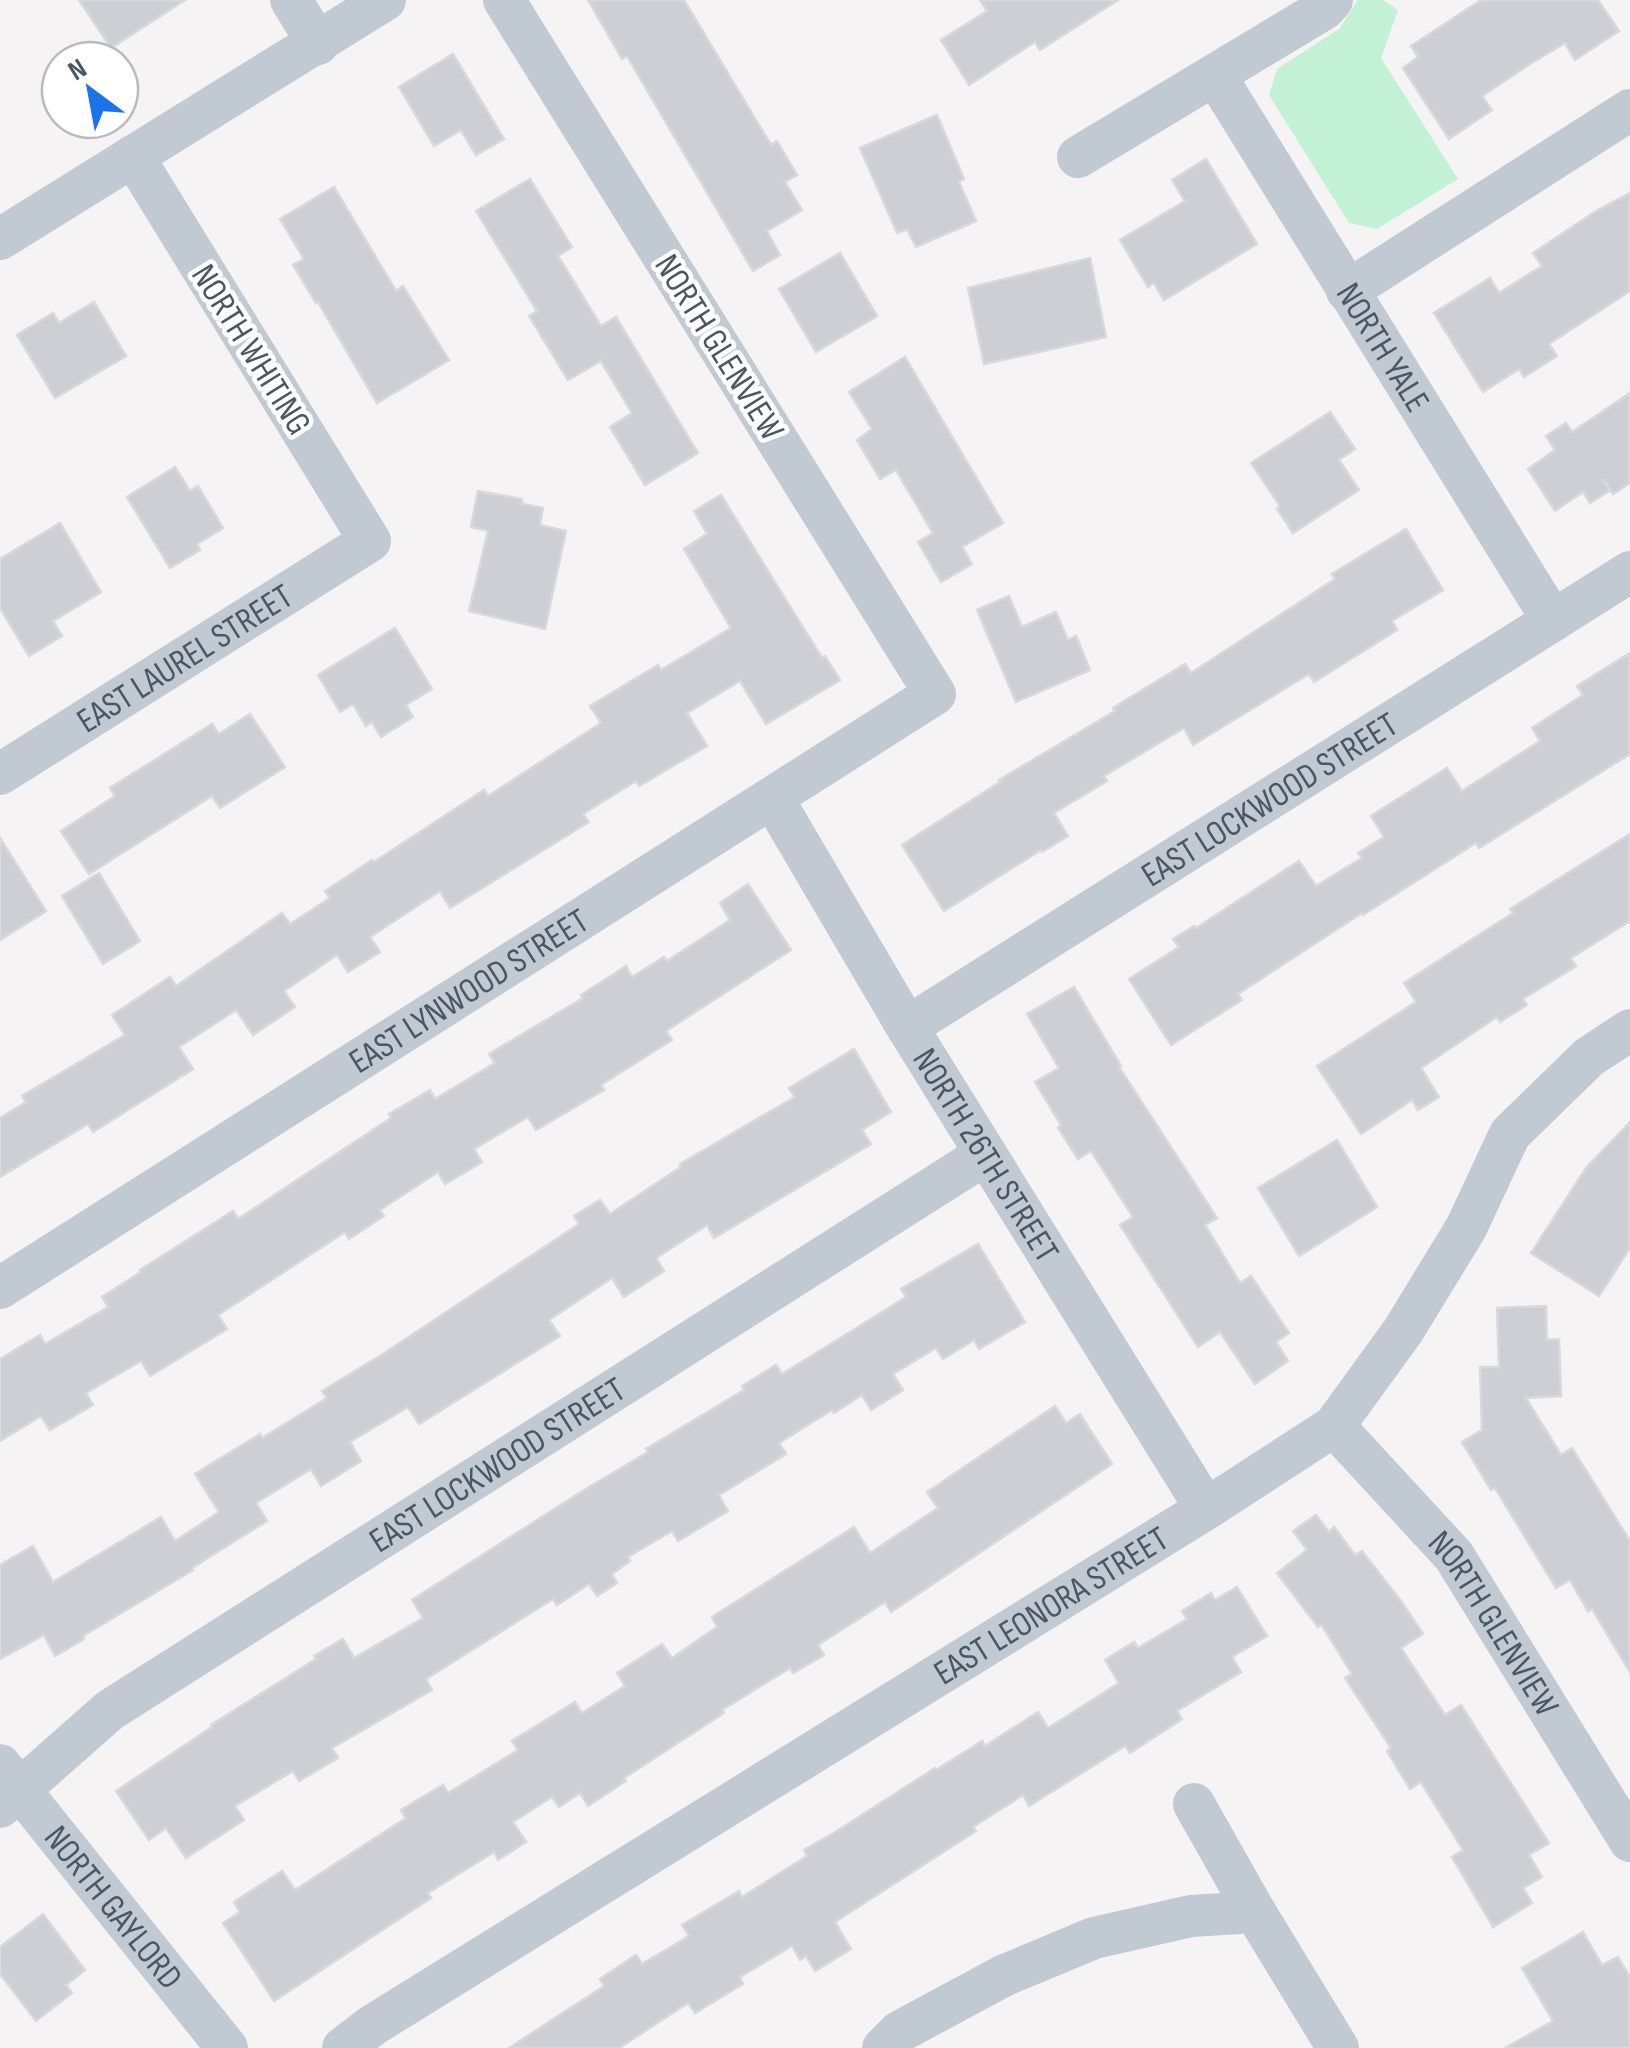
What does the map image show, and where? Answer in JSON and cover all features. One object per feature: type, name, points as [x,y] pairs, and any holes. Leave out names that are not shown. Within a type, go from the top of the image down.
[{"type":"street","points":[[291,0],[318,44]]},
{"type":"street","points":[[0,239],[386,0]]},
{"type":"street","name":"NORTH GLENVIEW","points":[[504,0],[935,694]]},
{"type":"street","points":[[1078,157],[1324,9],[1332,0]]},
{"type":"street","name":"NORTH YALE","points":[[1214,75],[1553,620]]},
{"type":"street","points":[[1347,290],[1630,110]]},
{"type":"street","name":"NORTH WHITING","points":[[133,156],[370,541]]},
{"type":"street","name":"EAST LAUREL STREET","points":[[0,774],[370,541]]},
{"type":"street","name":"EAST LOCKWOOD STREET","points":[[908,1027],[1630,572]]},
{"type":"street","name":"EAST LYNWOOD STREET","points":[[0,1288],[935,694]]},
{"type":"street","name":"NORTH 26TH STREET","points":[[773,798],[908,1027],[1206,1509]]},
{"type":"street","name":"EAST LEONORA STREET","points":[[343,2048],[373,2025],[1334,1426],[1402,1331],[1466,1228],[1510,1134],[1590,1056],[1630,1030]]},
{"type":"street","name":"EAST LOCKWOOD STREET","points":[[7,1787],[110,1710],[986,1154]]},
{"type":"street","name":"NORTH GLENVIEW","points":[[1334,1426],[1454,1556],[1630,1840]]},
{"type":"street","name":"NORTH GAYLORD","points":[[7,1787],[228,2048]]},
{"type":"street","points":[[1194,1804],[1338,2048]]},
{"type":"street","points":[[883,2048],[900,2032],[1003,1976],[1094,1938],[1191,1916],[1255,1912]]},
{"type":"green space","points":[[1358,0],[1383,0],[1398,10],[1381,58],[1458,179],[1377,229],[1349,223],[1269,95],[1277,69],[1339,29]]},
{"type":"building","points":[[79,0],[185,0],[123,40],[106,40]]},
{"type":"building","points":[[588,0],[684,0],[771,145],[777,141],[797,175],[785,182],[802,210],[767,231],[780,255],[753,271],[627,56],[622,59]]},
{"type":"building","points":[[980,0],[1118,0],[1040,50],[1035,42],[969,85],[941,40],[987,11]]},
{"type":"building","points":[[1481,0],[1598,0],[1619,31],[1575,60],[1565,43],[1530,64],[1482,96],[1492,110],[1449,139],[1403,68],[1418,57],[1411,46]]},
{"type":"building","points":[[453,54],[504,139],[476,155],[461,130],[434,146],[399,87]]},
{"type":"building","points":[[937,115],[964,179],[959,182],[976,221],[916,247],[907,229],[897,233],[860,148]]},
{"type":"building","points":[[1206,159],[1257,244],[1164,300],[1154,283],[1148,287],[1120,240],[1185,201],[1172,180]]},
{"type":"building","points":[[530,179],[572,247],[558,256],[601,326],[616,317],[698,453],[645,485],[610,427],[632,413],[601,361],[568,380],[529,316],[537,311],[476,211]]},
{"type":"building","points":[[334,187],[396,291],[403,286],[449,360],[377,403],[293,265],[304,259],[280,219]]},
{"type":"building","points":[[1630,193],[1630,291],[1549,344],[1557,356],[1524,377],[1519,369],[1483,392],[1434,313],[1490,278],[1499,293],[1542,266],[1533,253]]},
{"type":"building","points":[[840,253],[877,316],[816,352],[779,289]]},
{"type":"building","points":[[1090,258],[1106,337],[984,364],[968,288]]},
{"type":"building","points":[[94,302],[126,356],[55,398],[17,335],[53,313],[59,323]]},
{"type":"building","points":[[905,357],[1003,523],[962,547],[972,564],[941,582],[918,542],[933,533],[896,470],[880,479],[857,440],[872,429],[849,392]]},
{"type":"building","points":[[1630,393],[1630,483],[1613,494],[1603,479],[1609,491],[1590,503],[1583,492],[1555,511],[1528,469],[1555,450],[1546,436],[1566,423],[1572,432]]},
{"type":"building","points":[[1330,412],[1355,449],[1339,460],[1359,490],[1293,533],[1251,463]]},
{"type":"building","points":[[175,467],[190,491],[198,486],[223,528],[197,544],[200,550],[170,568],[127,497]]},
{"type":"building","points":[[478,491],[522,499],[522,504],[543,508],[540,525],[566,531],[545,629],[469,611],[488,531],[471,527]]},
{"type":"building","points":[[721,495],[822,658],[825,656],[840,680],[766,724],[740,681],[687,713],[707,746],[639,786],[636,781],[583,814],[589,822],[450,908],[440,891],[370,937],[380,952],[348,972],[337,955],[284,991],[295,1007],[253,1035],[236,1010],[179,1047],[193,1069],[93,1132],[88,1124],[0,1177],[0,1118],[26,1102],[22,1096],[125,1035],[112,1015],[170,977],[176,986],[282,913],[290,924],[330,898],[325,891],[372,860],[484,790],[488,796],[601,723],[590,706],[731,628],[684,549],[707,534],[694,511]]},
{"type":"building","points":[[60,523],[101,592],[53,621],[62,636],[29,656],[0,608],[0,559]]},
{"type":"building","points":[[1406,529],[1443,590],[1392,621],[1397,630],[1314,682],[1309,674],[1193,745],[1184,728],[1104,776],[1107,781],[1054,813],[1068,836],[944,911],[902,845],[1185,664],[1191,673],[1335,579],[1332,574]]},
{"type":"building","points":[[1009,596],[1022,627],[1056,612],[1068,640],[1076,636],[1090,670],[1016,702],[977,610]]},
{"type":"building","points":[[395,628],[432,689],[406,705],[413,717],[381,737],[372,722],[366,726],[353,704],[340,712],[318,675]]},
{"type":"building","points":[[1630,653],[1630,754],[1479,848],[1476,843],[1362,913],[1238,994],[1242,1000],[1171,1045],[1129,979],[1179,947],[1173,939],[1299,861],[1316,886],[1362,858],[1358,853],[1384,837],[1371,816],[1447,768],[1462,791],[1540,741],[1532,728],[1583,695],[1577,686]]},
{"type":"building","points":[[250,714],[285,767],[220,808],[212,796],[89,874],[61,831],[115,796],[110,788],[212,724],[219,734]]},
{"type":"building","points":[[1630,834],[1630,921],[1571,958],[1576,966],[1523,999],[1527,1005],[1500,1022],[1497,1017],[1421,1068],[1439,1097],[1418,1110],[1412,1100],[1361,1134],[1317,1066],[1416,1002],[1404,983],[1513,913],[1510,909]]},
{"type":"building","points":[[0,838],[46,911],[0,940]]},
{"type":"building","points":[[99,873],[140,941],[103,964],[62,896]]},
{"type":"building","points":[[748,884],[791,950],[666,1031],[672,1040],[601,1085],[604,1090],[536,1130],[528,1117],[474,1149],[482,1162],[445,1184],[438,1172],[380,1210],[384,1216],[349,1239],[345,1232],[218,1315],[227,1329],[150,1376],[141,1361],[86,1393],[93,1405],[50,1430],[41,1416],[0,1441],[0,1359],[40,1335],[45,1344],[108,1307],[102,1297],[140,1270],[233,1211],[238,1219],[430,1090],[435,1099],[495,1063],[489,1054],[583,998],[581,995],[626,966],[632,977],[664,957],[667,961],[730,920],[720,903]]},
{"type":"building","points":[[1074,987],[1119,1067],[1217,1218],[1205,1225],[1240,1283],[1251,1276],[1289,1333],[1276,1342],[1288,1361],[1255,1384],[1220,1332],[1198,1347],[1120,1225],[1133,1217],[1091,1151],[1078,1159],[1035,1082],[1059,1068],[1027,1014]]},
{"type":"building","points":[[854,1049],[891,1112],[862,1130],[871,1144],[714,1238],[707,1225],[656,1258],[664,1271],[624,1297],[612,1278],[549,1320],[560,1336],[419,1424],[408,1407],[350,1442],[361,1461],[321,1486],[311,1469],[256,1503],[267,1521],[83,1636],[84,1639],[55,1656],[44,1635],[0,1659],[0,1565],[33,1546],[53,1582],[161,1517],[175,1541],[219,1512],[195,1474],[327,1398],[322,1391],[579,1224],[574,1216],[600,1200],[610,1214],[681,1167],[680,1164],[795,1097],[789,1088]]},
{"type":"building","points":[[1630,1122],[1630,1248],[1599,1296],[1531,1253],[1586,1168]]},
{"type":"building","points":[[1337,1140],[1377,1207],[1299,1256],[1258,1188]]},
{"type":"building","points":[[978,1244],[1025,1322],[979,1349],[974,1340],[943,1359],[936,1348],[893,1374],[903,1390],[871,1410],[862,1395],[779,1443],[786,1454],[719,1495],[728,1511],[678,1541],[672,1531],[628,1557],[630,1561],[612,1574],[617,1583],[597,1596],[589,1584],[557,1605],[553,1599],[426,1679],[432,1690],[332,1748],[338,1758],[299,1781],[293,1771],[235,1806],[244,1820],[186,1858],[166,1828],[149,1840],[116,1791],[343,1639],[354,1658],[423,1618],[412,1600],[648,1452],[646,1449],[744,1390],[742,1386],[776,1365],[782,1374],[906,1297],[901,1289]]},
{"type":"building","points":[[1546,1306],[1547,1340],[1559,1339],[1561,1396],[1526,1398],[1561,1455],[1572,1448],[1630,1541],[1630,1672],[1570,1580],[1556,1588],[1462,1442],[1482,1430],[1480,1367],[1499,1367],[1497,1308]]},
{"type":"building","points":[[1055,1406],[1066,1423],[1080,1414],[1112,1464],[891,1612],[885,1602],[818,1645],[824,1655],[793,1673],[790,1668],[722,1710],[724,1713],[588,1806],[580,1793],[559,1807],[552,1797],[513,1822],[526,1842],[498,1860],[494,1852],[428,1893],[431,1898],[274,2001],[223,1923],[240,1912],[234,1902],[282,1871],[295,1890],[406,1818],[401,1810],[443,1785],[448,1793],[518,1750],[512,1741],[575,1702],[582,1713],[625,1686],[617,1673],[662,1644],[672,1658],[717,1627],[712,1617],[854,1527],[870,1553],[938,1508],[927,1492]]},
{"type":"building","points":[[1316,1515],[1329,1532],[1334,1527],[1355,1555],[1362,1551],[1401,1601],[1423,1634],[1401,1648],[1445,1715],[1461,1705],[1549,1843],[1529,1855],[1542,1877],[1523,1888],[1532,1903],[1493,1927],[1452,1857],[1463,1850],[1421,1782],[1410,1789],[1387,1751],[1391,1748],[1345,1678],[1352,1674],[1321,1624],[1318,1627],[1277,1573],[1307,1550],[1293,1531]]},
{"type":"building","points":[[1237,1587],[1267,1636],[1232,1657],[1241,1672],[1177,1711],[1182,1719],[1130,1753],[1125,1746],[1029,1806],[1023,1795],[973,1827],[976,1831],[835,1922],[851,1949],[815,1971],[806,1956],[800,1960],[792,1946],[740,1977],[743,1984],[695,2013],[688,2003],[619,2048],[509,2048],[604,1986],[600,1979],[636,1955],[642,1964],[689,1936],[682,1925],[739,1891],[742,1897],[807,1856],[804,1850],[935,1768],[982,1741],[985,1746],[1038,1712],[1048,1728],[1119,1683],[1105,1660],[1134,1642],[1138,1648],[1187,1619],[1182,1611],[1211,1593],[1215,1600]]},
{"type":"building","points":[[43,1914],[85,1970],[66,1985],[72,1993],[36,2021],[0,1974],[0,1947]]},
{"type":"building","points":[[1583,1932],[1602,1965],[1618,1957],[1630,1977],[1630,2048],[1505,2048],[1553,2021],[1522,1968]]}]
